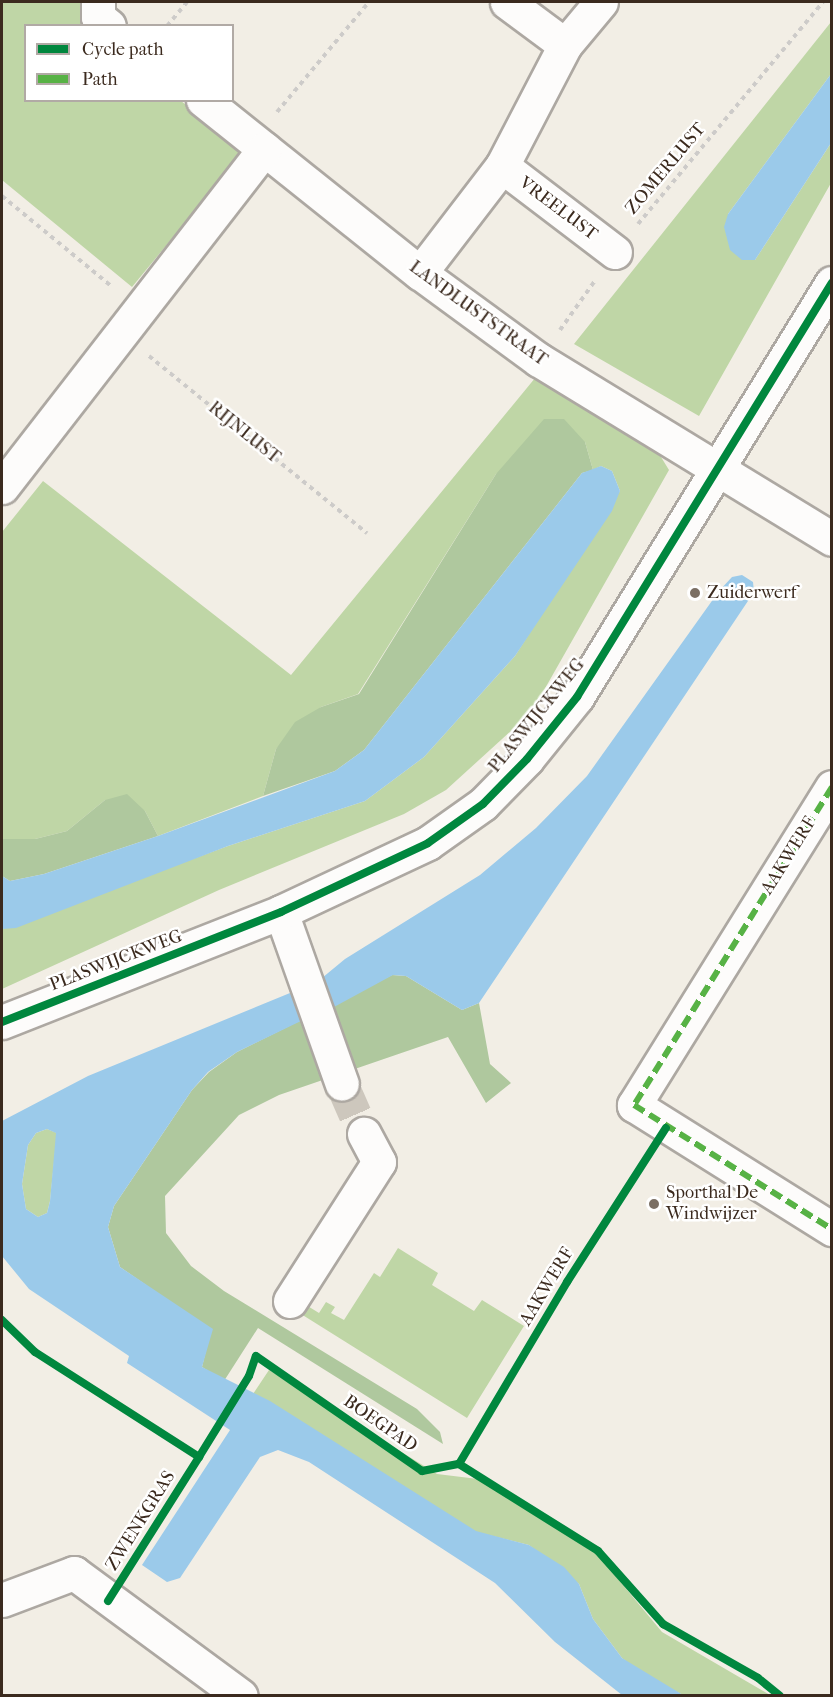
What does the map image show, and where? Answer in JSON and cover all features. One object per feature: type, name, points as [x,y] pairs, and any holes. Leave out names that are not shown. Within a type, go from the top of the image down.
[{"type":"street","points":[[98,2],[98,17],[107,24]]},
{"type":"street","points":[[507,2],[565,45]]},
{"type":"street","name":"VREELUST","points":[[420,273],[502,166],[565,45],[601,2]]},
{"type":"street","name":"LANDLUSTSTRAAT","points":[[205,102],[420,273],[539,360],[716,469]]},
{"type":"street","points":[[2,486],[130,322],[259,145]]},
{"type":"street","name":"VREELUST","points":[[502,166],[615,252]]},
{"type":"street","name":"PLASWIJCKWEG","points":[[2,1022],[281,912],[428,843],[483,804],[519,767],[577,697],[612,644],[716,469],[831,284]]},
{"type":"street","points":[[716,469],[831,539]]},
{"type":"street","name":"AAKWERF","points":[[831,787],[634,1105],[831,1229]]},
{"type":"street","points":[[281,912],[342,1084]]},
{"type":"street","points":[[290,1301],[379,1162],[364,1134]]},
{"type":"street","name":"ZWENKGRAS","points":[[2,1600],[74,1573],[235,1694]]},
{"type":"path","points":[[169,24],[187,2]]},
{"type":"path","points":[[259,145],[369,2]]},
{"type":"green space","points":[[2,2],[81,2],[82,21],[86,24],[24,24],[24,102],[182,102],[244,151],[132,287],[2,180]]},
{"type":"green space","points":[[831,22],[831,74],[728,214],[755,260],[831,143],[831,183],[699,416],[574,344]]},
{"type":"green space","points":[[540,372],[653,444],[669,470],[539,699],[512,730],[446,790],[404,814],[219,890],[2,989],[2,929],[228,846],[365,801],[424,757],[515,656],[620,491],[612,471],[601,466],[593,470],[585,442],[496,474],[358,694],[321,707],[276,749],[263,796],[158,836],[145,811],[105,800],[67,831],[35,839],[2,839],[2,532],[43,481],[291,675]]},
{"type":"green space","points":[[544,419],[564,419],[585,442],[593,470],[582,473],[364,750],[335,771],[263,796],[276,749],[295,722],[321,707],[359,694],[496,474]]},
{"type":"green space","points":[[127,794],[145,811],[158,836],[44,874],[10,881],[2,876],[2,839],[35,839],[67,831],[105,800]]},
{"type":"green space","points":[[392,975],[406,976],[462,1010],[479,1003],[490,1064],[511,1083],[486,1103],[448,1037],[279,1095],[239,1115],[165,1196],[166,1233],[191,1266],[224,1291],[417,1409],[440,1432],[443,1444],[258,1328],[224,1381],[202,1367],[206,1350],[146,1285],[120,1267],[108,1227],[114,1206],[192,1090],[209,1072],[237,1052]]},
{"type":"green space","points":[[47,1129],[57,1133],[50,1201],[47,1213],[38,1217],[26,1209],[22,1184],[28,1145],[36,1133]]},
{"type":"green space","points":[[398,1248],[438,1273],[432,1285],[474,1311],[482,1300],[524,1326],[467,1418],[301,1314],[306,1305],[319,1313],[326,1302],[335,1307],[331,1313],[344,1320],[374,1273],[380,1277]]},
{"type":"green space","points":[[269,1370],[437,1474],[478,1479],[598,1555],[662,1632],[770,1695],[683,1695],[641,1673],[622,1658],[593,1619],[579,1584],[529,1545],[476,1532],[253,1394]]},
{"type":"water","points":[[831,74],[831,143],[755,260],[742,260],[730,250],[724,227],[728,214]]},
{"type":"water","points":[[601,466],[612,471],[620,491],[612,511],[515,656],[424,757],[365,801],[228,846],[16,928],[2,929],[2,876],[10,881],[44,874],[158,836],[335,771],[364,750],[582,473]]},
{"type":"water","points":[[742,575],[753,582],[754,592],[479,1003],[462,1010],[406,976],[393,975],[334,1007],[322,978],[345,959],[480,875],[536,828],[587,776],[719,591],[732,577]]},
{"type":"water","points":[[290,993],[303,1020],[237,1052],[208,1072],[192,1090],[114,1206],[108,1227],[120,1267],[213,1329],[202,1367],[270,1401],[476,1531],[529,1545],[564,1567],[579,1584],[593,1619],[622,1658],[683,1695],[622,1695],[555,1642],[495,1583],[309,1462],[278,1450],[260,1457],[180,1578],[167,1582],[142,1565],[230,1430],[127,1363],[129,1356],[29,1289],[2,1256],[2,1121],[88,1076]],"holes":[[[47,1129],[56,1133],[50,1201],[47,1213],[38,1217],[26,1209],[22,1184],[28,1145],[36,1133]]]},
{"type":"tunnel","points":[[342,1084],[364,1134]]},
{"type":"marked path","points":[[832,787],[634,1105],[832,1229]]},
{"type":"cycle path","points":[[2,1022],[281,912],[428,843],[483,804],[527,759],[577,697],[832,283]]},
{"type":"cycle path","points":[[459,1464],[567,1282],[666,1128]]},
{"type":"cycle path","name":"BOEGPAD","points":[[2,1320],[35,1352],[199,1457],[249,1376],[256,1356],[422,1471],[459,1464],[598,1551],[663,1624],[758,1678],[780,1696]]},
{"type":"cycle path","points":[[108,1601],[199,1457]]},
{"type":"place","name":"Zuiderwerf","points":[[695,593]]},
{"type":"place","name":"Sporthal De Windwijzer","points":[[654,1204]]}]
